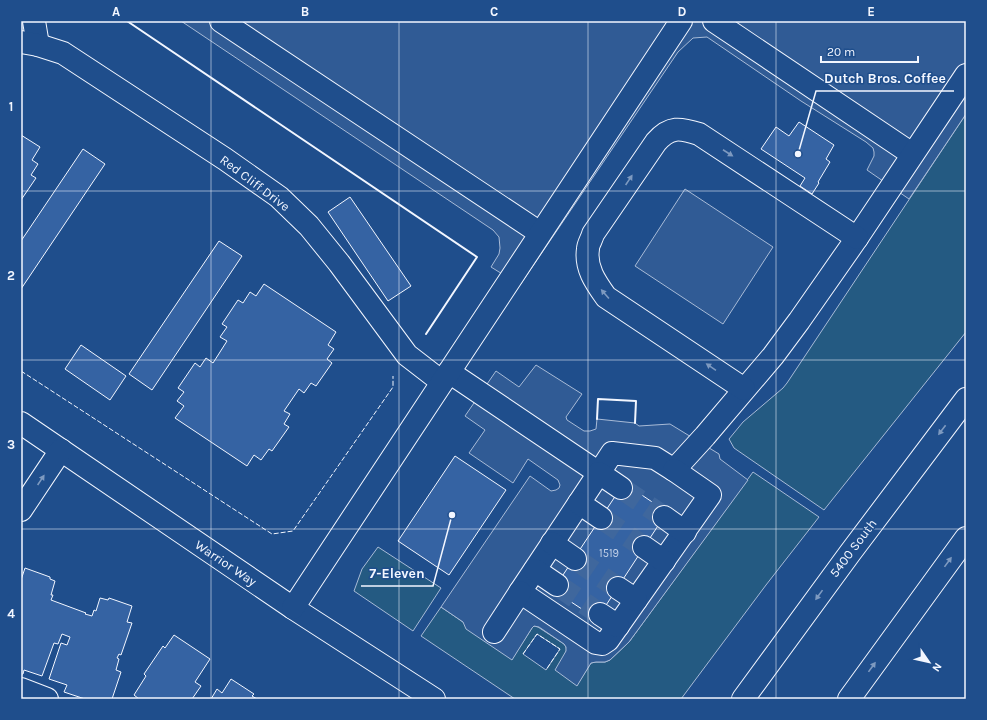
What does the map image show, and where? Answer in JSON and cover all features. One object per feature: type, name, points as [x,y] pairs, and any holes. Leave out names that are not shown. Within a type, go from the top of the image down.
[{"type":"street","points":[[30,44],[34,21]]},
{"type":"street","points":[[221,21],[540,234]]},
{"type":"street","points":[[293,608],[681,21]]},
{"type":"street","points":[[714,21],[912,154]]},
{"type":"street","name":"Red Cliff Drive","points":[[30,44],[63,53],[225,159],[279,197],[309,226],[339,263],[407,355],[446,377],[621,488]]},
{"type":"street","points":[[674,470],[773,356],[799,321],[857,238],[966,75]]},
{"type":"street","points":[[744,389],[606,297],[594,280],[588,265],[588,249],[593,234],[656,142],[663,133],[674,129],[686,130],[699,134],[857,238]]},
{"type":"street","name":"5400 South","points":[[743,699],[850,552],[966,399]]},
{"type":"street","name":"Warrior Way","points":[[24,431],[61,450],[293,608],[434,699]]},
{"type":"street","points":[[21,510],[61,450]]},
{"type":"street","points":[[494,632],[520,592],[535,570],[552,543],[599,474],[612,453],[655,458],[710,495],[608,640],[602,644],[596,643],[520,592]]},
{"type":"street","points":[[579,504],[601,518]]},
{"type":"street","points":[[664,517],[685,532]]},
{"type":"street","points":[[849,699],[966,538]]},
{"type":"street","points":[[552,543],[575,558]]},
{"type":"street","points":[[644,547],[664,561]]},
{"type":"street","points":[[535,570],[557,585]]},
{"type":"street","points":[[618,588],[636,600]]},
{"type":"street","points":[[600,614],[618,626]]},
{"type":"street","points":[[21,689],[47,699]]},
{"type":"shaded area","points":[[181,21],[966,21],[966,114],[909,199],[867,170],[874,156],[874,152],[873,148],[866,142],[801,101],[707,37],[693,38],[678,52],[520,285],[491,267],[499,254],[500,248],[499,237],[493,230]]},
{"type":"shaded area","points":[[966,114],[966,332],[824,510],[734,448],[729,439],[743,422],[787,383]]},
{"type":"shaded area","points":[[685,189],[773,247],[723,324],[635,266]]},
{"type":"shaded area","points":[[536,365],[582,394],[566,417],[567,420],[584,431],[596,429],[597,419],[635,423],[639,426],[670,424],[719,454],[720,459],[748,480],[629,642],[610,660],[591,663],[577,686],[555,670],[566,651],[566,647],[564,644],[539,627],[534,626],[532,628],[512,660],[466,629],[463,622],[441,607],[530,476],[551,491],[559,488],[560,485],[558,480],[528,459],[513,483],[469,453],[485,430],[465,416],[496,371],[519,387]]},
{"type":"shaded area","points":[[753,472],[819,517],[681,699],[515,699],[421,636],[441,607],[512,659],[532,628],[534,626],[538,627],[565,645],[565,654],[577,685],[591,663],[610,660],[629,642]],"holes":[[[537,634],[560,649],[546,670],[523,654]]]},
{"type":"shaded area","points":[[378,547],[441,588],[413,631],[354,591],[362,569]]},
{"type":"building","points":[[799,122],[834,145],[826,159],[830,162],[812,194],[800,186],[805,178],[761,149],[776,127],[789,136]]},
{"type":"building","points":[[21,135],[40,147],[32,160],[38,164],[31,175],[36,178],[21,200]]},
{"type":"building","points":[[83,149],[105,164],[21,289],[21,241]]},
{"type":"building","points":[[350,197],[411,286],[388,301],[328,212]]},
{"type":"building","points":[[219,241],[242,256],[152,390],[129,374]]},
{"type":"building","points":[[264,284],[336,332],[328,345],[334,349],[327,359],[332,363],[316,386],[311,383],[304,393],[299,389],[284,411],[290,414],[284,424],[289,427],[272,451],[269,449],[261,460],[254,455],[247,466],[175,418],[184,406],[177,401],[184,392],[178,388],[195,363],[200,367],[206,358],[213,363],[227,341],[220,337],[227,327],[222,324],[238,300],[243,303],[250,292],[256,296]]},
{"type":"building","points":[[81,345],[126,376],[110,400],[65,369]]},
{"type":"building","points":[[455,456],[506,490],[449,575],[398,541]]},
{"type":"building","points":[[624,483],[667,512],[597,619],[553,590]]},
{"type":"building","points":[[25,568],[50,577],[50,579],[55,581],[51,600],[86,613],[85,614],[92,616],[94,610],[96,611],[100,598],[108,600],[109,598],[132,606],[127,622],[132,623],[121,655],[119,654],[117,658],[119,659],[116,670],[121,672],[112,699],[85,699],[64,692],[67,685],[49,679],[61,643],[67,645],[70,637],[62,634],[58,644],[54,643],[42,676],[24,670],[23,674],[21,674],[21,580]]},
{"type":"building","points":[[174,635],[210,659],[195,682],[201,686],[192,699],[139,699],[134,695],[146,676],[144,674],[163,646],[165,648]]},
{"type":"building","points":[[231,679],[254,694],[252,696],[257,699],[211,699],[217,689],[222,693]]},
{"type":"tunnel","points":[[621,488],[664,517]]},
{"type":"tunnel","points":[[601,518],[644,547]]},
{"type":"tunnel","points":[[575,559],[618,588]]},
{"type":"tunnel","points":[[557,585],[600,614]]},
{"type":"fence","points":[[21,371],[272,534],[293,531],[393,387],[393,376]]},
{"type":"fence","points":[[523,654],[537,634],[560,649],[546,670]]},
{"type":"wall","points":[[127,21],[477,257],[426,334]]},
{"type":"wall","points":[[597,419],[598,399],[636,401],[635,423]]},
{"type":"place","name":"Dutch Bros. Coffee","points":[[798,154]]},
{"type":"place","name":"7-Eleven","points":[[452,515]]}]
